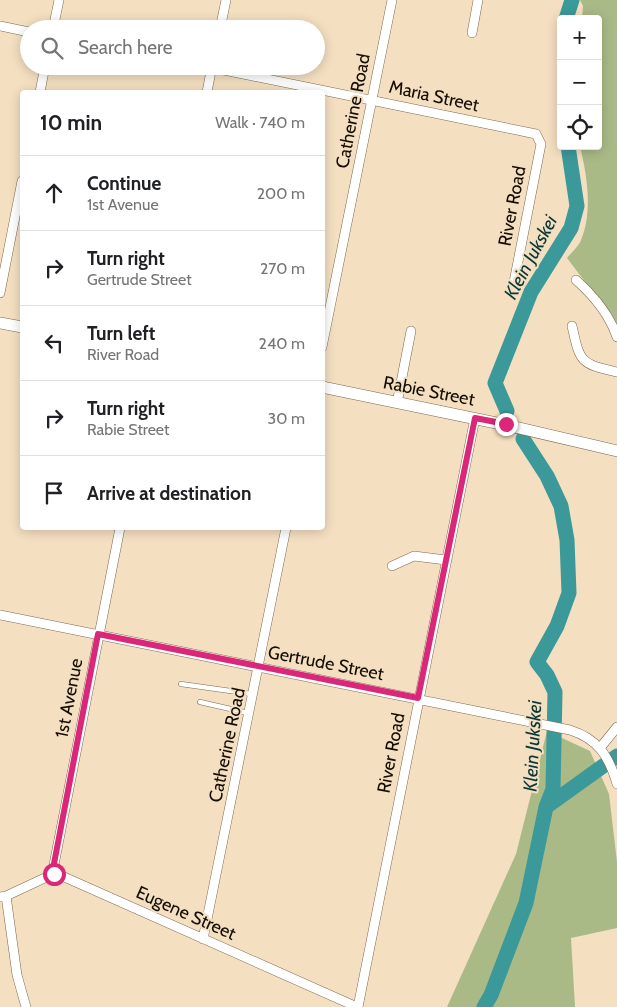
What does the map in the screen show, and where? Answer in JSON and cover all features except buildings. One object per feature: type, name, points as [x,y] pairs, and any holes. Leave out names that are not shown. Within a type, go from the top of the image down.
[{"type":"street","points":[[55,20],[59,0]]},
{"type":"street","points":[[222,20],[226,0]]},
{"type":"street","name":"Catherine Road","points":[[325,332],[392,0]]},
{"type":"street","points":[[472,33],[478,0]]},
{"type":"street","points":[[0,26],[20,30]]},
{"type":"street","points":[[40,90],[43,75]]},
{"type":"street","points":[[207,90],[208,75]]},
{"type":"street","name":"Maria Street","points":[[249,75],[323,90]]},
{"type":"street","name":"Maria Street","points":[[325,90],[538,136]]},
{"type":"street","name":"River Road","points":[[514,282],[541,144],[538,136]]},
{"type":"street","points":[[0,291],[20,191]]},
{"type":"street","points":[[576,280],[599,304],[617,337]]},
{"type":"street","points":[[0,323],[20,327]]},
{"type":"street","points":[[572,326],[580,356],[586,363],[617,372]]},
{"type":"street","points":[[397,403],[412,331]]},
{"type":"street","name":"Rabie Street","points":[[325,388],[475,418],[617,451]]},
{"type":"street","name":"River Road","points":[[357,1007],[475,418]]},
{"type":"street","name":"1st Avenue","points":[[52,874],[120,530]]},
{"type":"street","name":"Catherine Road","points":[[203,939],[286,530]]},
{"type":"street","points":[[392,566],[414,556],[446,560]]},
{"type":"street","name":"Gertrude Street","points":[[0,615],[566,729],[591,738],[610,764],[617,784]]},
{"type":"street","points":[[602,751],[617,727]]},
{"type":"street","points":[[26,1007],[16,975],[3,897],[52,874]]},
{"type":"street","name":"Eugene Street","points":[[52,874],[62,876],[357,1007]]},
{"type":"lane","points":[[181,684],[254,694]]},
{"type":"lane","points":[[200,702],[250,713]]},
{"type":"green space","points":[[580,0],[617,0],[617,329],[614,320],[567,258],[580,242],[587,217],[587,181],[581,150],[602,150],[602,15],[582,15],[583,6]]},
{"type":"green space","points":[[547,731],[590,751],[609,794],[617,862],[617,928],[571,938],[575,1007],[447,1007],[516,854]]},
{"type":"waterway","name":"Klein Jukskei","points":[[567,15],[572,0]]},
{"type":"waterway","name":"Klein Jukskei","points":[[507,411],[495,383],[531,292],[571,228],[577,206],[569,150]]},
{"type":"waterway","name":"Klein Jukskei","points":[[484,1007],[491,995],[526,903],[546,807],[553,789],[555,692],[547,675],[537,662],[557,626],[569,593],[567,540],[561,506],[547,476],[523,439]]},
{"type":"waterway","points":[[546,807],[617,756]]},
{"type":"route","points":[[54,874],[52,874],[63,811],[98,634],[418,698],[475,418],[506,424]]}]
